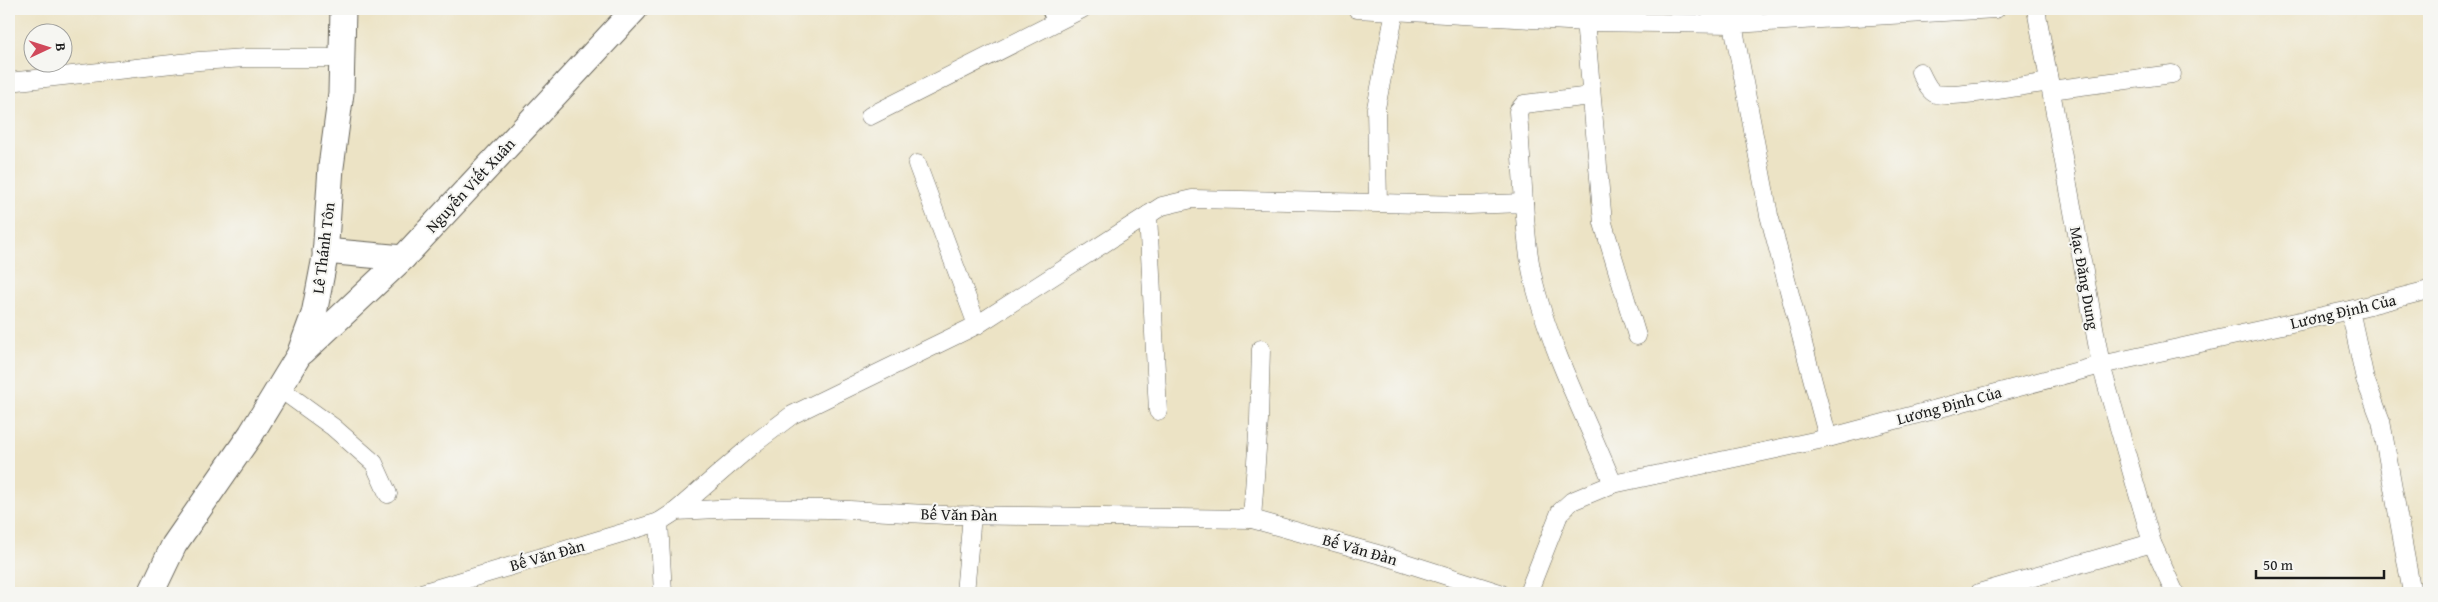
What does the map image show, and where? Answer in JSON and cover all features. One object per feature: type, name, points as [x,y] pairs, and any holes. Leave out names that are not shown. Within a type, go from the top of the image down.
[{"type":"main road","name":"Lê Thánh Tôn","points":[[151,593],[174,545],[299,355],[314,314],[325,251],[330,167],[341,93],[343,9]]},
{"type":"main road","name":"Nguyễn Viết Xuân","points":[[299,355],[403,258],[635,9]]},
{"type":"main road","points":[[325,251],[403,258]]},
{"type":"street","points":[[870,116],[1049,16],[1082,9]]},
{"type":"street","points":[[1357,9],[1585,15],[1733,24],[1996,9]]},
{"type":"street","name":"Mạc Đăng Dung","points":[[2036,9],[2101,365],[2152,543],[2175,593]]},
{"type":"street","points":[[1378,202],[1376,108],[1395,11]]},
{"type":"street","points":[[1585,15],[1604,223],[1637,336]]},
{"type":"street","points":[[1733,24],[1769,215],[1828,438]]},
{"type":"street","points":[[9,82],[199,61],[246,58],[342,58]]},
{"type":"street","points":[[1920,72],[1930,89],[1936,94],[1958,94],[2172,74]]},
{"type":"street","points":[[1591,96],[1524,104],[1520,106],[1518,111],[1527,244],[1535,288],[1547,327],[1614,484]]},
{"type":"street","points":[[917,164],[977,325]]},
{"type":"street","points":[[676,511],[751,446],[792,415],[977,325],[1162,206],[1192,199],[1468,205],[1524,203]]},
{"type":"street","points":[[1148,215],[1158,411]]},
{"type":"street","name":"Lương Định Của","points":[[1528,593],[1560,512],[1572,501],[1614,484],[1828,438],[2101,365],[2350,310],[2429,290]]},
{"type":"street","points":[[2350,310],[2366,379],[2381,421],[2412,593]]},
{"type":"street","points":[[1252,519],[1259,420],[1261,349]]},
{"type":"street","points":[[279,388],[333,427],[374,463],[388,494]]},
{"type":"street","name":"Bế Văn Đàn","points":[[421,593],[659,522],[676,511],[830,509],[972,515],[1252,519],[1381,555],[1500,593]]},
{"type":"street","points":[[966,593],[972,515]]},
{"type":"street","points":[[659,522],[663,593]]},
{"type":"street","points":[[1979,593],[2017,588],[2152,543]]}]
